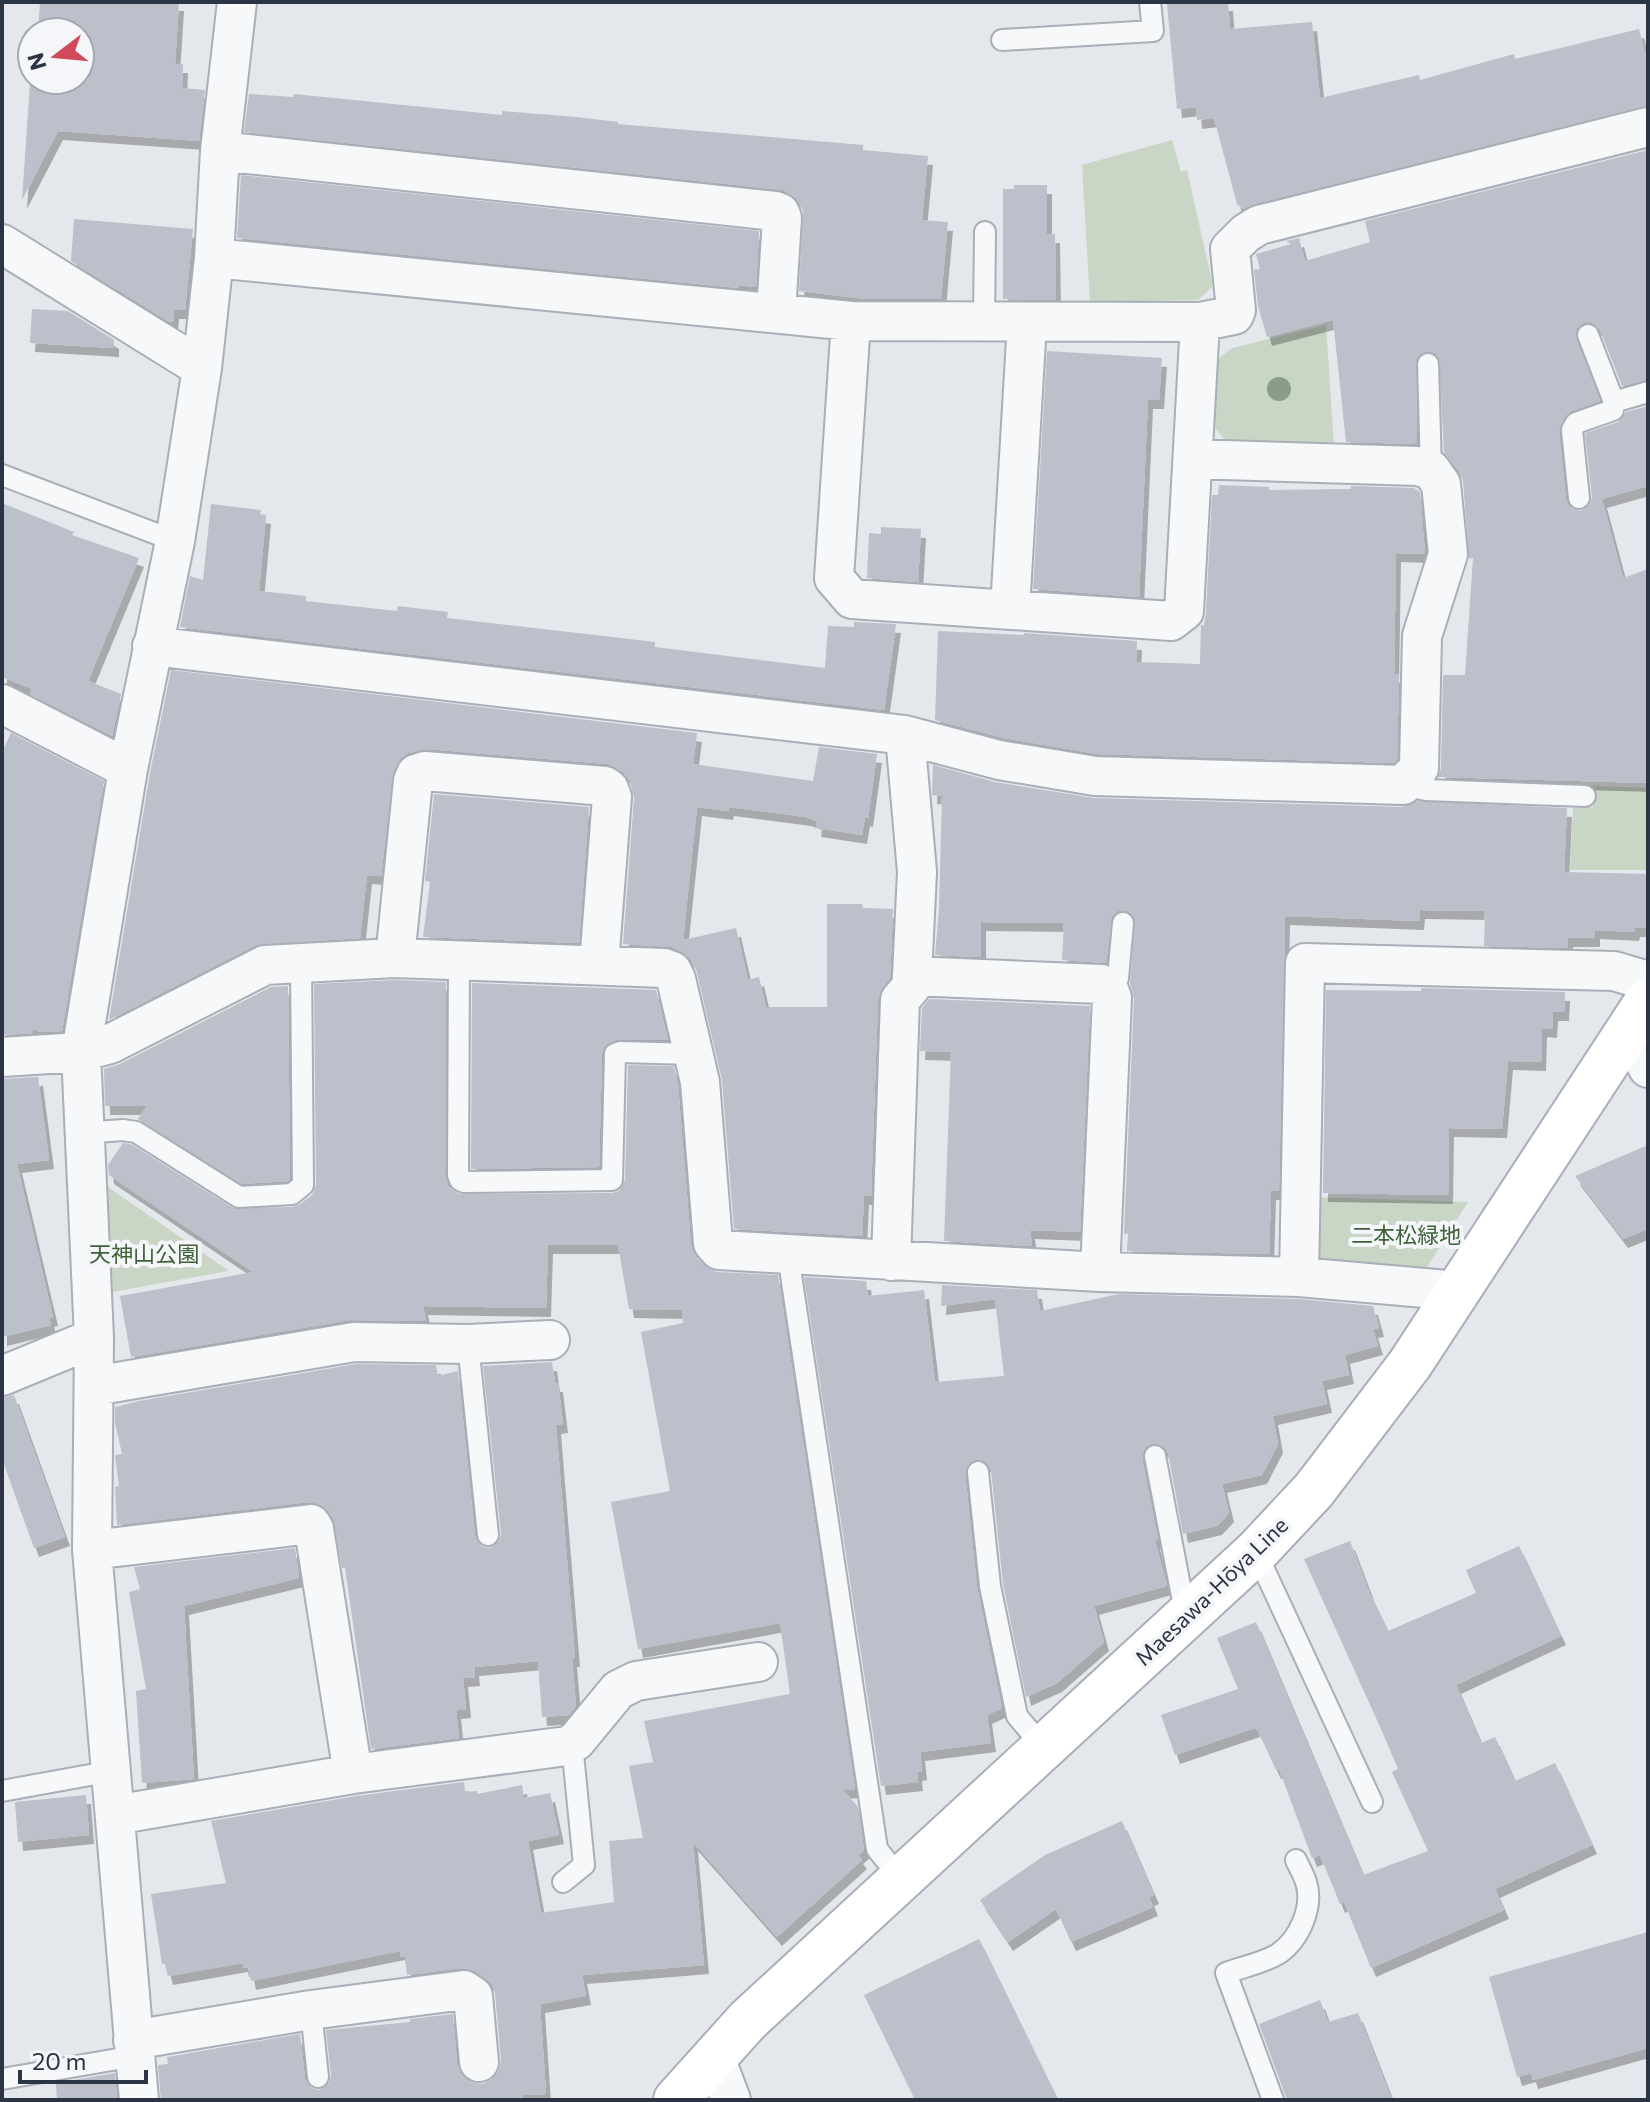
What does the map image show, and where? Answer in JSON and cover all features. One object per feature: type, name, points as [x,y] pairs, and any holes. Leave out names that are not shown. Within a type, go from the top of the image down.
[{"type":"main road","name":"Maesawa-Hōya Line","points":[[676,2100],[748,2020],[1256,1552],[1314,1490],[1364,1428],[1641,1033]]},
{"type":"street","points":[[139,2100],[92,1550],[94,1338],[81,1052],[128,769],[175,541],[202,368],[214,258],[220,151],[237,2]]},
{"type":"street","points":[[214,258],[851,321],[1200,322],[1234,315],[1230,249],[1259,225],[1648,127]]},
{"type":"street","points":[[220,151],[775,211],[782,218],[776,313]]},
{"type":"street","points":[[2,244],[202,368]]},
{"type":"street","points":[[851,321],[834,578],[852,599],[1171,621],[1184,611],[1200,322]]},
{"type":"street","points":[[1010,609],[1027,323]]},
{"type":"street","points":[[152,646],[905,735],[999,760],[1095,776],[1403,785],[1419,768],[1422,636],[1448,554],[1441,484],[1431,470],[1418,466],[1193,459]]},
{"type":"street","points":[[2,704],[128,769]]},
{"type":"street","points":[[891,1261],[900,1000],[911,987],[917,872],[905,735]]},
{"type":"street","points":[[395,958],[413,781],[416,774],[425,771],[605,786],[609,789],[612,797],[599,964]]},
{"type":"street","points":[[2,1057],[81,1052],[110,1044],[265,965],[395,958],[664,968],[672,971],[700,1082],[713,1243],[719,1250],[1100,1272],[1299,1277],[1459,1291]]},
{"type":"street","points":[[1299,1277],[1305,963],[1614,971],[1648,981]]},
{"type":"street","points":[[912,976],[1101,984],[1109,990],[1112,998],[1100,1272]]},
{"type":"street","points":[[2,1376],[94,1338]]},
{"type":"street","points":[[94,1386],[354,1342],[468,1344],[550,1340]]},
{"type":"street","points":[[92,1550],[311,1524],[353,1774]]},
{"type":"street","points":[[115,1815],[353,1774],[572,1744],[625,1685],[758,1662]]},
{"type":"street","points":[[134,2048],[311,2010],[469,1991],[474,2003],[479,2062]]},
{"type":"street","points":[[714,2055],[731,2100]]},
{"type":"lane","points":[[1002,40],[1153,31],[1150,2]]},
{"type":"lane","points":[[984,323],[985,232]]},
{"type":"lane","points":[[1579,498],[1572,430],[1576,423],[1608,414],[1613,410],[1614,402],[1588,335]]},
{"type":"lane","points":[[1428,364],[1431,470]]},
{"type":"lane","points":[[1614,402],[1648,392]]},
{"type":"lane","points":[[2,475],[175,541]]},
{"type":"lane","points":[[1403,785],[1426,790],[1585,796]]},
{"type":"lane","points":[[1109,990],[1118,978],[1123,923]]},
{"type":"lane","points":[[459,961],[458,1175],[464,1182],[612,1180],[615,1054],[693,1054]]},
{"type":"lane","points":[[83,1133],[136,1132],[239,1197],[298,1191],[303,1185],[301,963]]},
{"type":"lane","points":[[788,1255],[877,1849],[901,1879]]},
{"type":"lane","points":[[468,1344],[488,1535]]},
{"type":"lane","points":[[1155,1456],[1186,1617]]},
{"type":"lane","points":[[978,1472],[990,1586],[1017,1716],[1043,1747]]},
{"type":"lane","points":[[1256,1552],[1372,1802]]},
{"type":"lane","points":[[563,1882],[584,1865],[572,1744]]},
{"type":"lane","points":[[2,1791],[112,1771]]},
{"type":"lane","points":[[1273,2100],[1226,1973],[1277,1955],[1294,1941],[1304,1920],[1308,1899],[1307,1884],[1296,1860]]},
{"type":"lane","points":[[311,2010],[318,2077]]},
{"type":"lane","points":[[2,2079],[134,2048]]},
{"type":"green space","points":[[1172,140],[1181,172],[1187,170],[1213,286],[1198,300],[1090,302],[1082,165]]},
{"type":"green space","points":[[1326,325],[1334,445],[1227,442],[1215,428],[1218,359],[1232,348]]},
{"type":"green space","points":[[1593,786],[1648,788],[1648,870],[1570,870],[1573,808],[1593,807]]},
{"type":"green space","name":"天神山公園","points":[[108,1187],[229,1271],[112,1292]]},
{"type":"green space","name":"二本松緑地","points":[[1315,1197],[1468,1202],[1426,1269],[1326,1264],[1314,1253]]},
{"type":"building","points":[[40,2],[179,2],[175,64],[183,64],[182,88],[205,90],[199,141],[58,131],[22,200],[29,96],[96,96],[96,16],[39,16]]},
{"type":"building","points":[[1228,2],[1230,29],[1312,22],[1320,98],[1419,75],[1420,80],[1514,54],[1515,59],[1639,29],[1648,65],[1648,106],[1243,209],[1237,204],[1214,118],[1197,120],[1196,107],[1177,109],[1167,4]]},
{"type":"building","points":[[249,94],[293,97],[294,94],[502,115],[502,111],[576,117],[618,124],[863,145],[863,150],[928,156],[922,220],[948,222],[941,299],[866,299],[799,291],[803,210],[796,198],[783,190],[244,132]]},
{"type":"building","points":[[1648,150],[1648,379],[1622,386],[1600,330],[1591,322],[1583,323],[1577,328],[1576,339],[1600,401],[1571,411],[1559,431],[1566,500],[1573,509],[1581,511],[1590,504],[1592,497],[1585,433],[1618,422],[1626,412],[1648,406],[1648,486],[1602,499],[1623,578],[1648,569],[1648,783],[1438,777],[1441,768],[1443,675],[1465,675],[1473,558],[1469,559],[1463,481],[1444,453],[1439,358],[1427,351],[1416,359],[1417,444],[1346,442],[1333,320],[1267,337],[1258,306],[1254,270],[1260,269],[1256,254],[1291,244],[1286,241],[1299,238],[1305,261],[1370,242],[1365,221]]},
{"type":"building","points":[[241,175],[759,231],[756,287],[739,285],[739,288],[237,238]]},
{"type":"building","points":[[1014,185],[1047,185],[1047,234],[1055,234],[1056,300],[1003,299],[1003,189],[1014,189]]},
{"type":"building","points":[[74,219],[193,229],[185,310],[174,310],[173,322],[168,321],[71,261]]},
{"type":"building","points":[[32,309],[68,311],[114,340],[114,348],[30,343]]},
{"type":"building","points":[[1047,351],[1162,358],[1159,400],[1148,400],[1139,597],[1033,589]]},
{"type":"building","points":[[1219,485],[1269,487],[1269,490],[1351,489],[1351,486],[1414,488],[1420,492],[1425,554],[1396,553],[1394,674],[1399,674],[1397,759],[1394,763],[1097,754],[1004,738],[935,720],[938,631],[1137,641],[1136,662],[1200,664],[1212,495],[1218,495]]},
{"type":"building","points":[[2,503],[74,532],[72,535],[139,558],[88,681],[121,694],[112,736],[30,694],[32,689],[2,677]]},
{"type":"building","points":[[211,504],[261,510],[260,514],[266,515],[259,591],[306,596],[306,601],[397,611],[398,606],[448,612],[447,618],[655,642],[655,647],[825,668],[828,626],[854,627],[854,622],[896,624],[884,710],[180,627],[190,576],[203,580]]},
{"type":"building","points":[[881,527],[921,529],[918,582],[867,578],[869,533],[881,534]]},
{"type":"building","points":[[171,670],[697,733],[693,764],[813,781],[819,747],[877,754],[868,818],[865,817],[862,835],[816,828],[817,821],[806,817],[729,807],[728,811],[697,807],[683,940],[736,928],[748,980],[759,977],[766,1007],[827,1007],[827,904],[862,904],[863,908],[893,909],[890,978],[878,999],[871,1196],[864,1196],[862,1236],[734,1229],[722,1080],[696,969],[691,960],[672,947],[623,944],[634,798],[630,781],[623,772],[608,764],[427,749],[408,753],[401,758],[393,773],[381,876],[367,875],[360,938],[256,945],[109,1020],[150,773]]},
{"type":"building","points":[[11,733],[104,781],[62,1031],[32,1029],[33,1033],[2,1035],[2,752]]},
{"type":"building","points":[[933,765],[995,782],[1094,798],[1402,807],[1417,801],[1567,808],[1564,872],[1648,874],[1648,928],[1635,928],[1634,932],[1595,930],[1595,938],[1568,938],[1568,948],[1484,946],[1485,911],[1420,910],[1419,921],[1285,916],[1279,1191],[1271,1191],[1269,1254],[1127,1251],[1128,1234],[1124,1234],[1134,999],[1130,983],[1135,918],[1125,910],[1112,916],[1106,963],[1062,960],[1064,923],[981,922],[981,957],[935,955],[942,796],[932,795]]},
{"type":"building","points":[[434,794],[589,807],[579,943],[423,937],[430,882],[425,881]]},
{"type":"building","points":[[395,980],[446,982],[445,1175],[448,1186],[459,1194],[619,1191],[625,1180],[628,1065],[674,1066],[691,1245],[696,1257],[717,1272],[778,1275],[855,1789],[843,1790],[858,1807],[864,1850],[858,1855],[862,1860],[777,1937],[693,1842],[704,1965],[582,1975],[586,1996],[540,2004],[546,2094],[523,2095],[523,2100],[161,2100],[158,2065],[168,2064],[167,2057],[300,2034],[305,2079],[312,2088],[320,2090],[329,2083],[331,2076],[326,2030],[410,2022],[410,2019],[453,2014],[457,2064],[462,2075],[471,2082],[482,2084],[492,2079],[499,2070],[501,2060],[492,1984],[475,1971],[461,1968],[407,1975],[405,1956],[401,1957],[400,1951],[251,1981],[248,1967],[244,1968],[243,1963],[168,1976],[165,1964],[162,1964],[151,1894],[226,1883],[211,1821],[356,1796],[464,1782],[465,1792],[477,1791],[477,1794],[522,1785],[524,1798],[550,1793],[559,1835],[528,1841],[541,1913],[614,1902],[609,1841],[643,1838],[629,1766],[653,1762],[644,1721],[790,1694],[780,1623],[638,1649],[611,1502],[670,1491],[641,1332],[683,1323],[682,1310],[629,1309],[618,1245],[548,1245],[546,1308],[423,1306],[426,1321],[350,1320],[131,1357],[120,1296],[253,1272],[109,1175],[108,1165],[123,1143],[131,1144],[233,1208],[293,1207],[300,1204],[312,1195],[316,1185],[314,984]]},
{"type":"building","points":[[472,983],[656,990],[668,1040],[616,1040],[605,1046],[602,1053],[599,1167],[471,1169]]},
{"type":"building","points":[[288,986],[290,1179],[287,1181],[242,1184],[138,1119],[147,1106],[105,1106],[104,1069],[120,1064],[271,987]]},
{"type":"building","points":[[1421,988],[1565,992],[1564,1012],[1553,1012],[1552,1029],[1542,1028],[1541,1062],[1508,1061],[1502,1129],[1449,1128],[1448,1195],[1323,1193],[1326,990],[1421,991]]},
{"type":"building","points":[[929,999],[1090,1006],[1080,1232],[1030,1230],[1032,1246],[944,1241],[951,1052],[920,1051],[922,1008]]},
{"type":"building","points":[[38,1077],[49,1160],[17,1164],[53,1317],[49,1318],[51,1325],[2,1337],[2,1079]]},
{"type":"building","points":[[1648,1145],[1648,1229],[1623,1239],[1575,1176]]},
{"type":"building","points":[[804,1277],[866,1281],[868,1296],[924,1290],[935,1382],[1004,1376],[995,1299],[941,1306],[942,1285],[1037,1290],[1040,1311],[1119,1294],[1298,1299],[1373,1306],[1379,1328],[1373,1329],[1378,1346],[1345,1355],[1349,1375],[1322,1381],[1327,1404],[1273,1416],[1278,1444],[1262,1475],[1222,1484],[1229,1513],[1217,1526],[1183,1534],[1168,1453],[1158,1444],[1146,1447],[1142,1458],[1158,1540],[1155,1540],[1167,1586],[1094,1606],[1104,1642],[1057,1683],[1026,1697],[1003,1584],[991,1470],[983,1460],[970,1462],[965,1473],[977,1587],[1002,1708],[987,1715],[991,1743],[920,1752],[922,1771],[917,1772],[918,1782],[881,1786]]},
{"type":"building","points":[[552,1362],[563,1424],[556,1425],[575,1658],[572,1658],[576,1706],[569,1715],[542,1717],[538,1661],[474,1667],[475,1677],[463,1678],[466,1709],[456,1710],[459,1738],[371,1749],[345,1568],[342,1568],[333,1518],[321,1505],[308,1502],[117,1525],[115,1487],[119,1486],[115,1455],[122,1454],[115,1407],[356,1364],[436,1365],[438,1376],[458,1371],[475,1536],[482,1546],[490,1548],[499,1541],[501,1534],[483,1366]]},
{"type":"building","points":[[14,1395],[65,1537],[34,1548],[2,1459],[2,1398]]},
{"type":"building","points":[[1350,1541],[1388,1631],[1476,1593],[1466,1570],[1519,1546],[1561,1636],[1456,1685],[1481,1743],[1495,1737],[1515,1781],[1555,1763],[1592,1845],[1495,1889],[1504,1910],[1371,1968],[1344,1902],[1340,1904],[1320,1855],[1312,1858],[1279,1769],[1276,1770],[1258,1731],[1255,1728],[1175,1755],[1161,1715],[1238,1689],[1217,1638],[1256,1622],[1363,1875],[1428,1851],[1392,1772],[1398,1769],[1304,1559]]},
{"type":"building","points":[[295,1548],[299,1578],[184,1606],[194,1779],[142,1783],[136,1691],[146,1689],[129,1592],[140,1589],[134,1567]]},
{"type":"building","points":[[86,1795],[89,1835],[18,1842],[15,1802]]},
{"type":"building","points":[[1122,1821],[1154,1895],[1149,1897],[1153,1907],[1071,1942],[1056,1909],[1008,1942],[980,1900],[1045,1855]]},
{"type":"building","points":[[1648,1932],[1648,2048],[1533,2080],[1531,2073],[1517,2077],[1489,1977]]},
{"type":"building","points":[[979,1939],[1058,2100],[915,2100],[864,1995]]},
{"type":"building","points":[[1320,2000],[1328,2022],[1358,2013],[1392,2100],[1287,2100],[1259,2024]]},
{"type":"building","points":[[115,2073],[117,2100],[57,2100],[56,2083]]}]
